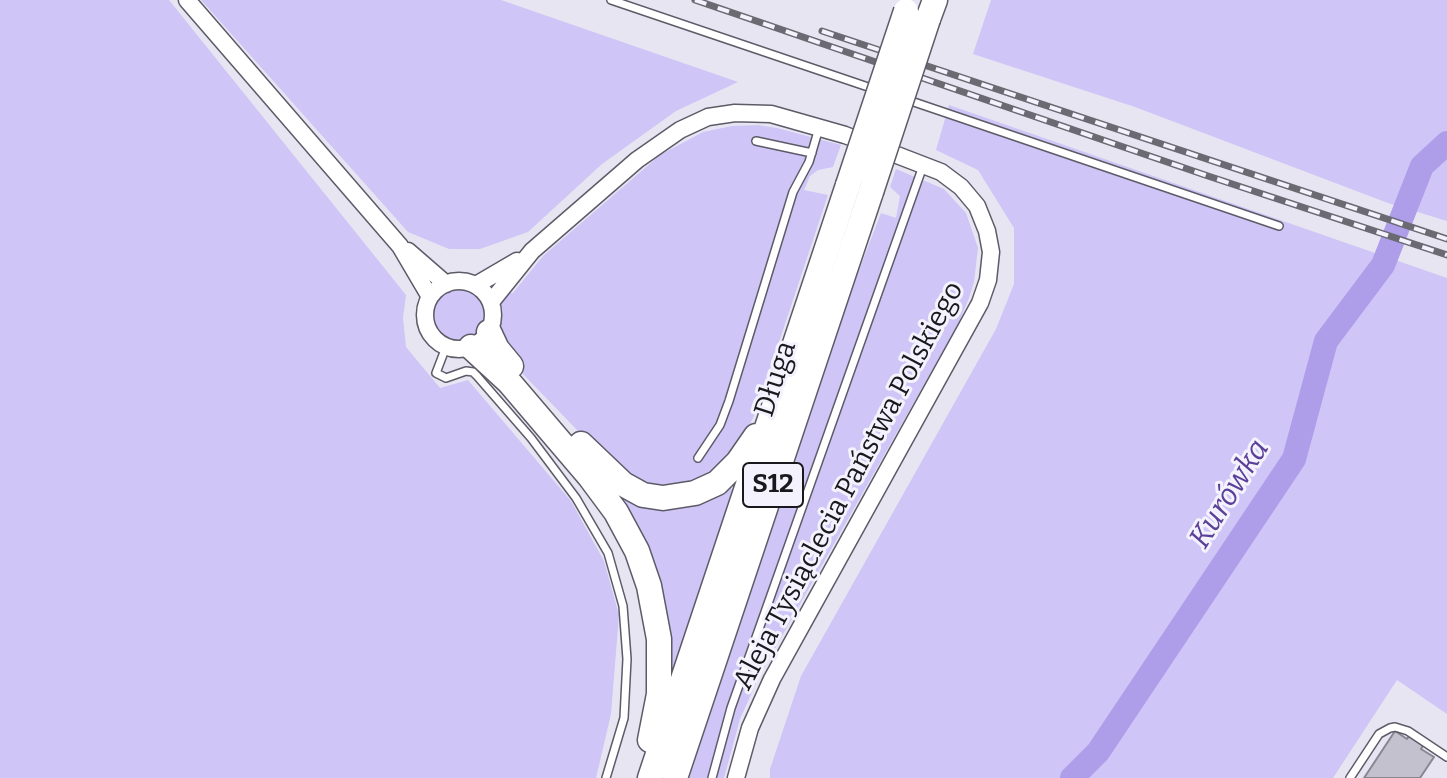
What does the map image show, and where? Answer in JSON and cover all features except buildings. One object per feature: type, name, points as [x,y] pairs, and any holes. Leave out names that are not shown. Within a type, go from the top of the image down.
[{"type":"highway","name":"Długa","points":[[675,778],[859,188],[920,8]]},
{"type":"highway","name":"Długa","points":[[774,407],[859,188]]},
{"type":"highway","points":[[480,340],[497,349],[606,469],[623,484],[643,495],[674,498],[717,483],[738,462],[774,407]]},
{"type":"highway","points":[[480,340],[509,382],[590,477],[616,512],[637,551],[649,586],[659,639],[659,694],[648,778]]},
{"type":"highway","name":"S12","points":[[648,778],[774,407]]},
{"type":"street","points":[[187,0],[400,246],[446,284]]},
{"type":"street","name":"Aleja Tysiąclecia Państwa Polskiego","points":[[476,285],[532,251],[667,137],[698,121],[724,114],[756,113],[784,117],[923,164],[961,187],[983,219],[991,252],[985,291],[964,335],[772,679],[750,728],[736,778]]},
{"type":"street","points":[[400,246],[430,297]]},
{"type":"street","name":"Aleja Tysiąclecia Państwa Polskiego","points":[[491,302],[532,251]]},
{"type":"street","points":[[456,281],[476,285],[491,302],[493,317],[480,340],[455,349],[446,347],[433,337],[425,322],[426,305],[430,297],[446,284],[456,281]]},
{"type":"lane","points":[[611,0],[1279,226]]},
{"type":"lane","points":[[698,458],[720,425],[735,386],[793,192],[812,153],[820,127]]},
{"type":"lane","points":[[756,141],[812,153]]},
{"type":"lane","points":[[712,778],[731,708],[923,164]]},
{"type":"lane","points":[[446,347],[436,373],[446,378],[466,371],[477,376],[531,438],[576,498],[608,553],[623,606],[627,659],[624,718],[606,778]]},
{"type":"lane","points":[[1350,778],[1379,734],[1390,728],[1408,731],[1447,757]]},
{"type":"shaded area","points":[[0,0],[169,0],[406,295],[403,318],[406,347],[440,388],[468,380],[571,501],[604,561],[619,615],[611,714],[596,778],[0,778]]},
{"type":"shaded area","points":[[201,0],[501,0],[738,82],[676,111],[602,164],[528,232],[480,249],[449,249],[408,232]]},
{"type":"shaded area","points":[[991,0],[1447,0],[1447,221],[1388,203],[1135,107],[973,54]]},
{"type":"shaded area","points":[[949,105],[1447,278],[1447,714],[1397,680],[1333,778],[770,778],[770,769],[801,676],[996,329],[1014,284],[1014,228],[978,170],[936,150]]},
{"type":"shaded area","points":[[758,125],[841,145],[833,167],[818,170],[810,176],[804,190],[828,195],[755,414],[740,444],[705,481],[660,490],[610,464],[520,371],[495,327],[498,304],[504,292],[513,293],[543,256],[660,155],[703,132]]},
{"type":"shaded area","points":[[896,169],[944,189],[966,213],[978,248],[969,298],[958,324],[759,677],[740,719],[724,778],[689,778],[856,278],[881,213],[896,218],[900,196],[890,187]]},
{"type":"shaded area","points":[[458,288],[469,290],[477,296],[483,304],[483,326],[477,334],[469,340],[458,342],[447,340],[439,334],[433,326],[431,315],[433,304],[439,296],[447,290]]},
{"type":"shaded area","points":[[487,344],[617,489],[730,486],[733,492],[667,691],[649,567]]},
{"type":"waterway","name":"Kurówka","points":[[1072,778],[1098,752],[1294,459],[1326,341],[1383,265],[1422,166],[1447,143]]},
{"type":"railway","points":[[695,0],[1447,255]]},
{"type":"railway","points":[[822,31],[1447,239]]}]
